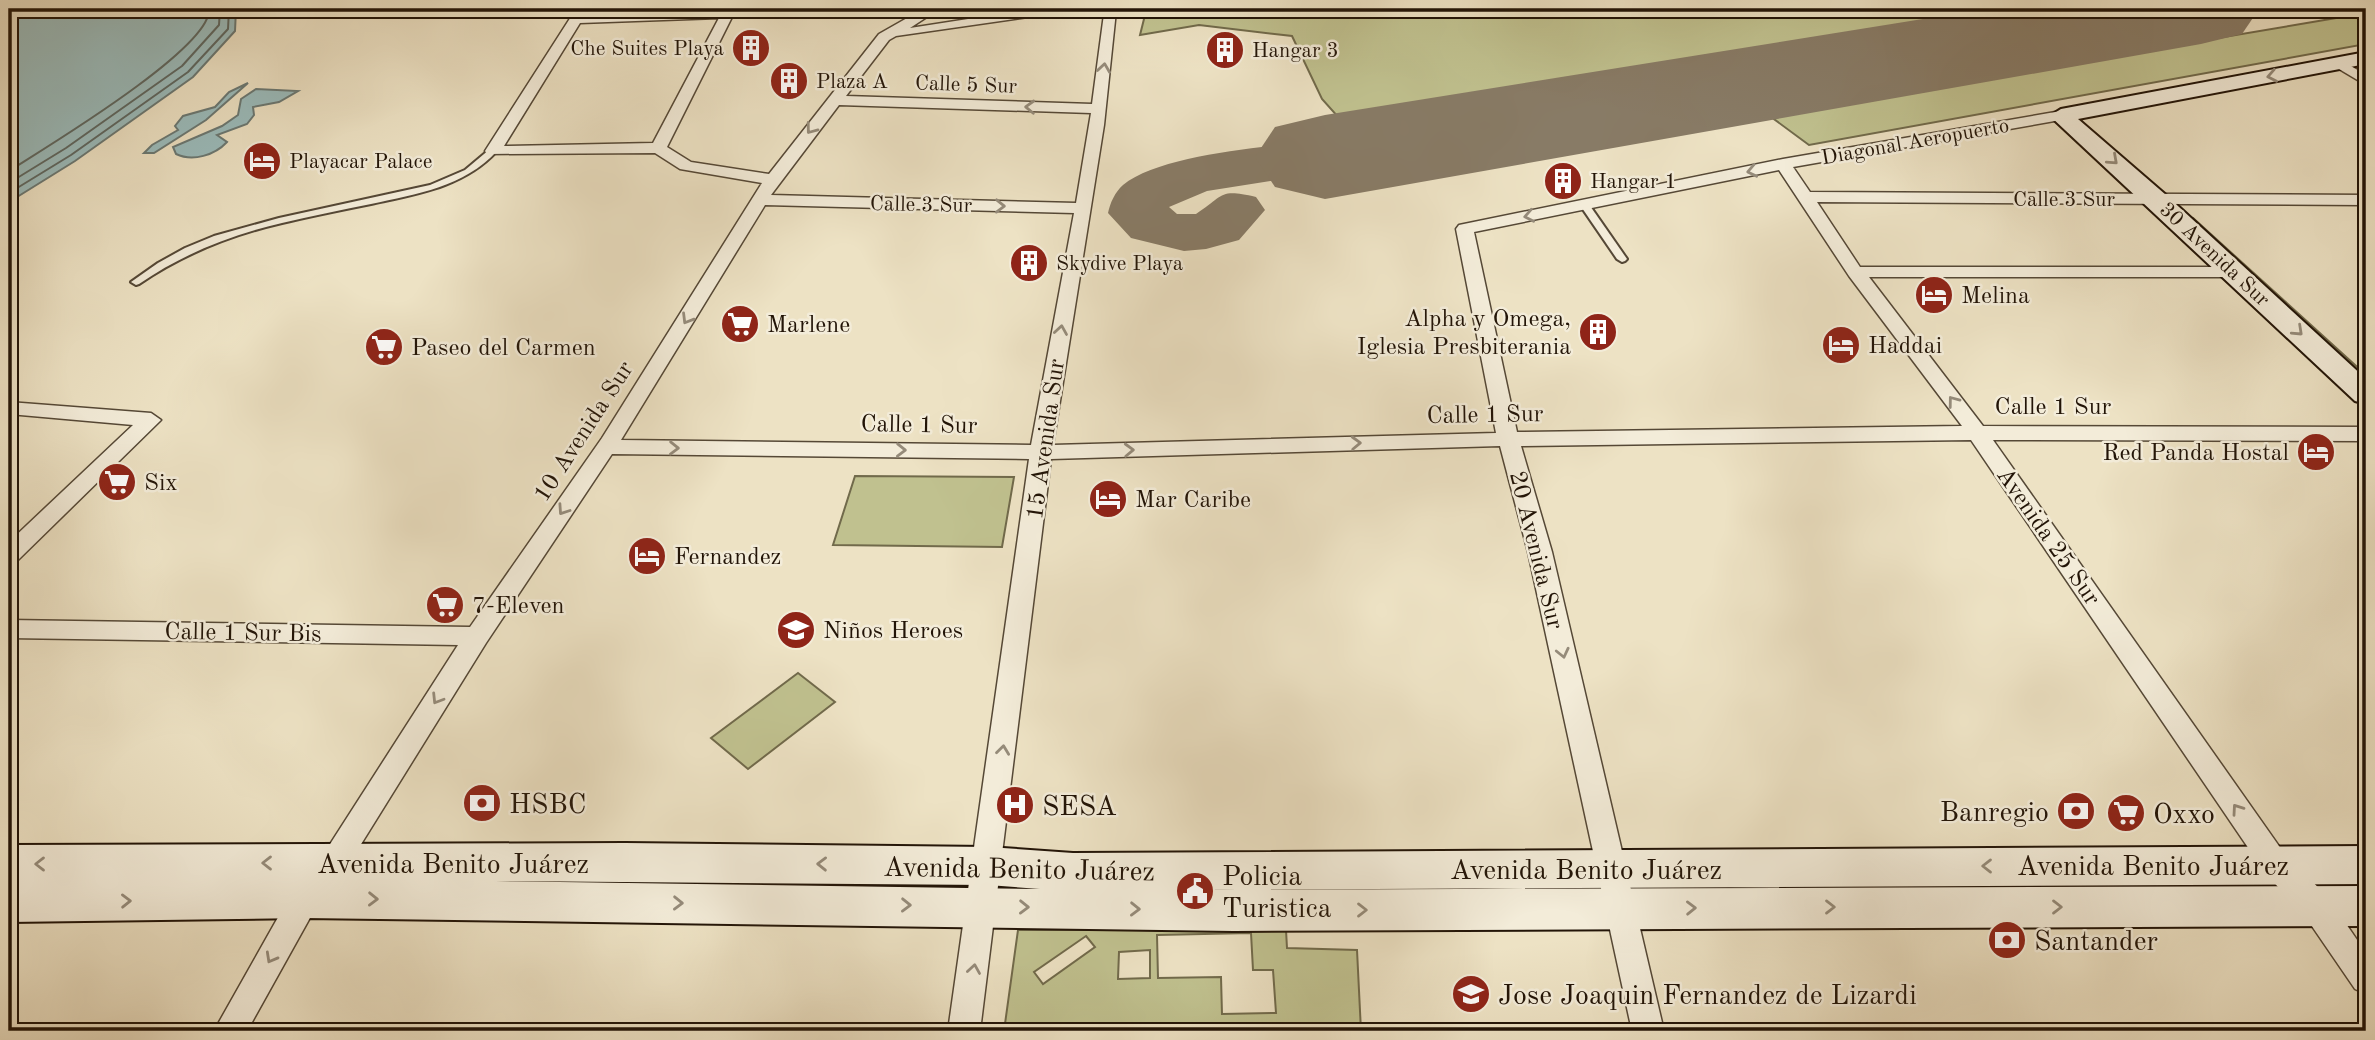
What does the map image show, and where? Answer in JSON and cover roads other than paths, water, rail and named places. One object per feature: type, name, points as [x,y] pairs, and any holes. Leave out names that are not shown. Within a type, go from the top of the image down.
[{"type":"street","points":[[884,37],[964,21],[1056,9]]},
{"type":"street","points":[[925,10],[926,20],[964,21]]},
{"type":"street","name":"10 Avenida Sur","points":[[230,1031],[304,898],[335,861],[477,636],[606,447],[773,179],[884,37],[925,10]]},
{"type":"street","name":"15 Avenida Sur","points":[[964,1031],[1041,451],[1098,109],[1109,10]]},
{"type":"street","points":[[493,151],[578,14],[728,11],[658,148]]},
{"type":"street","name":"Diagonal Aeropuerto","points":[[1465,229],[1783,164],[2366,58]]},
{"type":"street","points":[[2339,63],[2366,82]]},
{"type":"street","name":"Calle 5 Sur","points":[[833,100],[1098,109]]},
{"type":"street","name":"30 Avenida Sur","points":[[2073,113],[2157,200],[2366,395]]},
{"type":"street","name":"30 Avenida Sur","points":[[2073,113],[2185,200],[2366,365]]},
{"type":"street","points":[[493,151],[658,148],[686,166],[735,176],[773,179]]},
{"type":"street","name":"Avenida 25 Sur","points":[[1783,164],[1855,272],[1977,432],[2276,865],[2316,906],[2366,979]]},
{"type":"street","name":"Calle 3 Sur","points":[[1805,197],[2366,200]]},
{"type":"street","name":"Calle 3 Sur","points":[[760,200],[1082,208]]},
{"type":"street","name":"20 Avenida Sur","points":[[1465,229],[1508,439],[1540,552],[1619,889],[1648,1031]]},
{"type":"street","points":[[1855,272],[2235,272]]},
{"type":"street","points":[[9,408],[151,420],[9,555]]},
{"type":"street","name":"Calle 1 Sur","points":[[606,447],[1041,451],[1508,439],[1977,432],[2366,434]]},
{"type":"street","name":"Calle 1 Sur Bis","points":[[9,629],[477,636]]},
{"type":"street","name":"Avenida Benito Juárez","points":[[9,864],[335,861],[985,886],[1234,911],[1619,889],[2276,865],[2366,865]]},
{"type":"street","name":"Avenida Benito Juárez","points":[[9,902],[985,886]]},
{"type":"street","name":"Avenida Benito Juárez","points":[[1619,889],[2366,906]]},
{"type":"lane","points":[[136,282],[154,267],[233,232],[409,193],[468,172],[493,151]]},
{"type":"lane","points":[[1585,205],[1622,259]]},
{"type":"water","points":[[9,9],[236,9],[235,31],[193,77],[75,161],[9,202]]},
{"type":"water","points":[[248,83],[206,120],[154,153],[144,153],[152,145],[178,130],[175,126],[183,116],[215,107],[229,92]]},
{"type":"water","points":[[256,89],[298,91],[279,102],[253,107],[254,115],[247,124],[217,135],[227,142],[216,150],[196,157],[176,154],[173,147],[222,126],[238,115],[241,99]]},
{"type":"place","name":"Che Suites Playa","points":[[751,48]]},
{"type":"place","name":"Hangar 3","points":[[1225,50]]},
{"type":"place","name":"Plaza A","points":[[789,81]]},
{"type":"place","name":"Playacar Palace","points":[[262,161]]},
{"type":"place","name":"Hangar 1","points":[[1563,181]]},
{"type":"place","name":"Skydive Playa","points":[[1029,263]]},
{"type":"place","name":"Melina","points":[[1934,295]]},
{"type":"place","name":"Marlene","points":[[740,324]]},
{"type":"place","name":"Alpha y Omega, Iglesia Presbiterania","points":[[1598,332]]},
{"type":"place","name":"Haddai","points":[[1841,345]]},
{"type":"place","name":"Paseo del Carmen","points":[[384,347]]},
{"type":"place","name":"Red Panda Hostal","points":[[2316,452]]},
{"type":"place","name":"Six","points":[[117,482]]},
{"type":"place","name":"Mar Caribe","points":[[1108,499]]},
{"type":"place","name":"Fernandez","points":[[647,556]]},
{"type":"place","name":"7-Eleven","points":[[445,605]]},
{"type":"place","name":"Niños Heroes","points":[[796,630]]},
{"type":"place","name":"HSBC","points":[[482,803]]},
{"type":"place","name":"SESA","points":[[1015,805]]},
{"type":"place","name":"Banregio","points":[[2076,811]]},
{"type":"place","name":"Oxxo","points":[[2126,813]]},
{"type":"place","name":"Policia Turistica","points":[[1195,891]]},
{"type":"place","name":"Santander","points":[[2007,940]]},
{"type":"place","name":"Jose Joaquin Fernandez de Lizardi","points":[[1471,994]]}]
